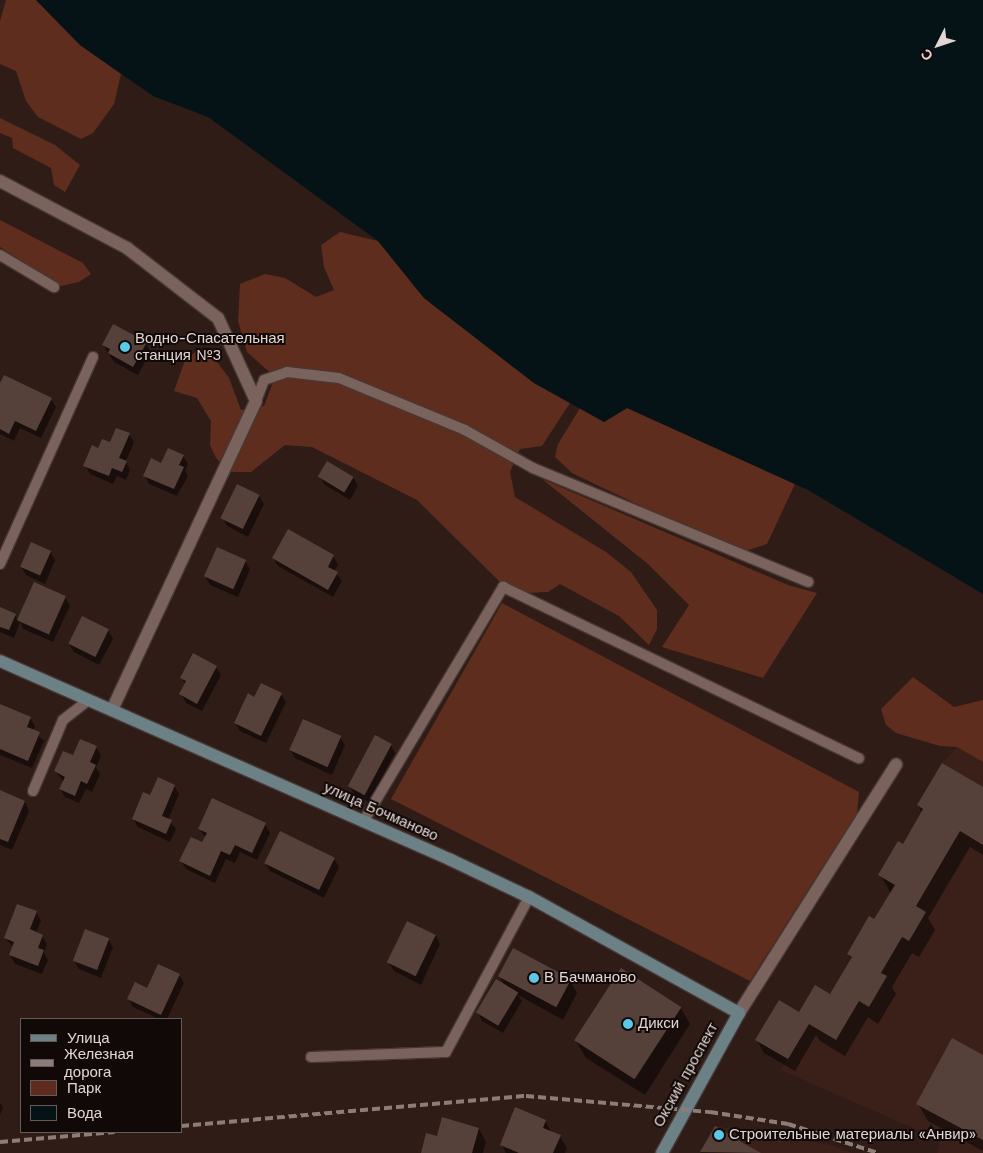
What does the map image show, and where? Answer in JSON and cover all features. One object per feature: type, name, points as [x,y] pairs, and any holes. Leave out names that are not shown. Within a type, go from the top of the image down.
[{"type":"main road","name":"улица Бочманово","points":[[0,661],[529,897],[740,1013]]},
{"type":"main road","name":"Окский проспект","points":[[662,1153],[740,1013]]},
{"type":"street","points":[[0,181],[127,248],[218,318],[256,401],[112,710]]},
{"type":"street","points":[[740,1013],[896,765]]},
{"type":"lane","points":[[0,254],[54,287]]},
{"type":"lane","points":[[0,564],[92,357]]},
{"type":"lane","points":[[256,401],[264,380],[287,372],[339,378],[465,430],[542,471],[808,582]]},
{"type":"lane","points":[[363,822],[503,587],[859,758]]},
{"type":"lane","points":[[32,791],[63,720],[89,700]]},
{"type":"lane","points":[[310,1057],[446,1052],[529,897]]},
{"type":"shaded area","points":[[957,747],[983,762],[983,1153],[937,1153],[940,1140],[781,1070],[811,1019],[799,1012],[815,985],[830,994],[852,957],[847,954],[869,916],[875,919],[894,885],[878,875],[898,841],[903,844],[923,810],[917,805],[942,763]]},
{"type":"shaded area","points":[[715,1126],[832,1145],[852,1153],[701,1153]]},
{"type":"green space","points":[[6,0],[36,0],[80,45],[121,74],[114,104],[93,133],[81,139],[38,117],[26,101],[16,71],[0,64],[0,21]]},
{"type":"green space","points":[[0,118],[55,145],[80,165],[65,192],[54,185],[51,168],[13,148],[12,138],[0,133]]},
{"type":"green space","points":[[0,220],[83,263],[91,274],[79,282],[61,286],[0,247]]},
{"type":"green space","points":[[340,232],[378,241],[424,298],[534,383],[570,403],[542,446],[520,449],[510,472],[515,497],[606,552],[631,572],[657,610],[657,629],[649,645],[619,616],[560,584],[548,592],[525,593],[501,583],[417,500],[312,447],[285,445],[251,472],[230,472],[216,458],[210,445],[211,421],[197,398],[174,391],[184,363],[197,350],[212,355],[229,378],[241,410],[264,406],[275,377],[247,352],[238,321],[240,284],[265,274],[285,278],[316,297],[334,290],[324,267],[321,245]]},
{"type":"green space","points":[[580,408],[604,422],[627,408],[795,484],[767,544],[739,553],[572,473],[555,457],[558,444]]},
{"type":"green space","points":[[542,479],[788,585],[817,593],[763,678],[662,647],[689,605],[648,564]]},
{"type":"green space","points":[[502,603],[859,792],[857,813],[750,981],[391,799]]},
{"type":"green space","points":[[913,677],[954,707],[983,700],[983,762],[957,747],[940,746],[896,733],[886,725],[881,709]]},
{"type":"water","points":[[36,0],[983,0],[983,594],[808,490],[627,408],[604,422],[534,383],[424,298],[378,241],[208,117],[153,96],[80,45]]},
{"type":"building","name":"Водно-Спасательная станция №3","points":[[113,324],[147,342],[133,367],[108,353],[110,349],[102,345]]},
{"type":"building","points":[[4,375],[52,398],[36,431],[15,421],[9,434],[0,429],[0,383]]},
{"type":"building","points":[[116,428],[130,433],[119,458],[127,461],[122,472],[112,468],[109,476],[83,466],[92,445],[98,448],[102,439],[110,442]]},
{"type":"building","points":[[168,448],[184,455],[179,465],[184,467],[174,489],[143,476],[151,458],[161,463]]},
{"type":"building","points":[[327,461],[354,477],[344,492],[318,476]]},
{"type":"building","points":[[237,484],[259,495],[243,529],[220,518]]},
{"type":"building","points":[[288,529],[334,555],[328,567],[338,572],[328,590],[272,558]]},
{"type":"building","points":[[31,542],[51,551],[40,576],[20,567]]},
{"type":"building","points":[[217,547],[246,560],[233,589],[204,576]]},
{"type":"building","points":[[34,582],[66,596],[49,635],[17,620]]},
{"type":"building","points":[[0,607],[16,614],[9,630],[0,627]]},
{"type":"building","points":[[82,616],[109,629],[95,657],[68,644]]},
{"type":"building","points":[[193,653],[217,666],[197,704],[179,694],[186,681],[180,678]]},
{"type":"building","points":[[261,683],[282,693],[261,736],[234,723],[248,693],[254,697]]},
{"type":"building","points":[[0,704],[31,717],[27,727],[40,732],[28,761],[0,749]]},
{"type":"building","points":[[303,719],[341,736],[328,767],[289,750]]},
{"type":"building","points":[[375,735],[392,744],[365,795],[348,786]]},
{"type":"building","points":[[80,739],[97,746],[90,762],[96,765],[87,784],[81,781],[75,796],[59,789],[65,777],[54,771],[63,751],[73,755]]},
{"type":"building","points":[[942,763],[983,787],[983,845],[960,831],[916,906],[926,912],[909,941],[902,937],[881,973],[887,976],[869,1007],[859,1001],[836,1040],[809,1024],[788,1059],[755,1040],[779,1000],[799,1012],[815,985],[830,994],[852,957],[847,954],[869,916],[874,919],[895,885],[878,875],[898,841],[903,844],[923,809],[917,805]]},
{"type":"building","points":[[158,777],[175,785],[162,816],[172,820],[166,834],[132,819],[143,792],[150,795]]},
{"type":"building","points":[[0,790],[25,801],[8,842],[0,839]]},
{"type":"building","points":[[212,798],[266,823],[252,853],[235,845],[230,855],[221,851],[210,876],[179,861],[191,837],[202,842],[207,833],[198,829]]},
{"type":"building","points":[[280,831],[335,858],[319,890],[264,863]]},
{"type":"building","points":[[17,904],[37,911],[30,929],[43,935],[38,948],[44,950],[38,966],[9,955],[14,942],[4,938]]},
{"type":"building","points":[[407,921],[436,935],[416,976],[387,962]]},
{"type":"building","points":[[85,929],[109,938],[97,970],[73,961]]},
{"type":"building","name":"В Бачманово","points":[[513,948],[571,979],[556,1007],[498,976]]},
{"type":"building","points":[[158,964],[180,974],[161,1015],[127,999],[135,982],[147,988]]},
{"type":"building","name":"Дикси","points":[[621,968],[681,1007],[635,1079],[574,1040]]},
{"type":"building","points":[[496,979],[518,992],[498,1026],[476,1012]]},
{"type":"building","points":[[952,1038],[983,1055],[983,1140],[916,1104]]},
{"type":"building","points":[[515,1107],[546,1120],[543,1128],[561,1135],[553,1153],[519,1153],[500,1145]]},
{"type":"building","points":[[442,1117],[479,1128],[472,1153],[421,1153],[426,1133],[437,1136]]},
{"type":"building","name":"Строительные материалы «Анвир»","points":[[715,1126],[743,1143],[761,1153],[700,1152]]},
{"type":"railway","points":[[182,1126],[526,1096],[710,1112],[788,1124],[878,1153]]},
{"type":"railway","points":[[0,1142],[104,1133]]},
{"type":"place","name":"Водно-Спасательная станция №3","points":[[125,347]]},
{"type":"place","name":"В Бачманово","points":[[534,978]]},
{"type":"place","name":"Дикси","points":[[628,1024]]},
{"type":"place","name":"Строительные материалы «Анвир»","points":[[719,1135]]}]
